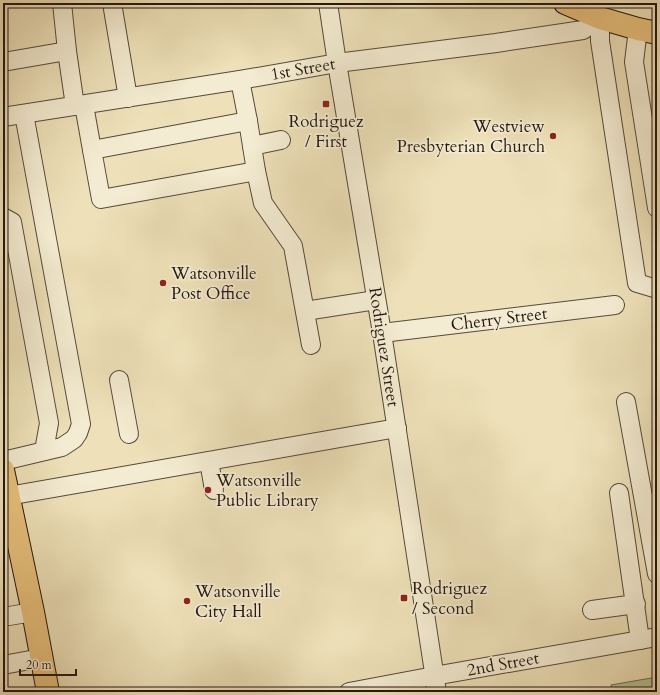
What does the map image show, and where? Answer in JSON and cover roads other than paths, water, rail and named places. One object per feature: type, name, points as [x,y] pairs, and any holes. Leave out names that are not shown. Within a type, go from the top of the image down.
[{"type":"main road","points":[[565,3],[600,18],[648,31]]},
{"type":"main road","points":[[3,470],[48,692]]},
{"type":"street","points":[[62,3],[67,51],[79,105],[92,150],[101,199],[256,171]]},
{"type":"street","points":[[112,3],[128,98]]},
{"type":"street","name":"Rodriguez Street","points":[[328,3],[336,63],[382,333],[436,684]]},
{"type":"street","points":[[600,18],[600,41],[637,283],[657,289]]},
{"type":"street","name":"1st Street","points":[[3,117],[240,80],[336,63],[488,44],[583,30],[600,18]]},
{"type":"street","points":[[648,31],[634,62],[657,208]]},
{"type":"street","points":[[3,62],[67,51]]},
{"type":"street","points":[[240,80],[263,203],[293,246],[311,345]]},
{"type":"street","points":[[3,461],[62,447],[74,439],[81,424],[24,114]]},
{"type":"street","points":[[92,150],[248,121]]},
{"type":"street","points":[[252,146],[281,140]]},
{"type":"street","points":[[3,217],[12,222],[49,422],[44,451]]},
{"type":"street","points":[[305,311],[376,300]]},
{"type":"street","name":"Cherry Street","points":[[382,333],[615,305]]},
{"type":"street","points":[[119,380],[129,434]]},
{"type":"street","points":[[626,402],[657,574]]},
{"type":"street","points":[[8,496],[397,428]]},
{"type":"street","points":[[209,461],[214,490]]},
{"type":"street","points":[[619,493],[636,604],[649,638]]},
{"type":"street","points":[[592,610],[636,604]]},
{"type":"street","points":[[3,617],[33,612]]},
{"type":"street","name":"2nd Street","points":[[349,692],[436,684],[649,638]]},
{"type":"street","points":[[3,664],[41,658]]},
{"type":"place","name":"Rodriguez / First","points":[[326,104]]},
{"type":"place","name":"Westview Presbyterian Church","points":[[553,136]]},
{"type":"place","name":"Watsonville Post Office","points":[[163,283]]},
{"type":"place","name":"Watsonville Public Library","points":[[208,490]]},
{"type":"place","name":"Rodriguez / Second","points":[[404,598]]},
{"type":"place","name":"Watsonville City Hall","points":[[187,601]]}]
